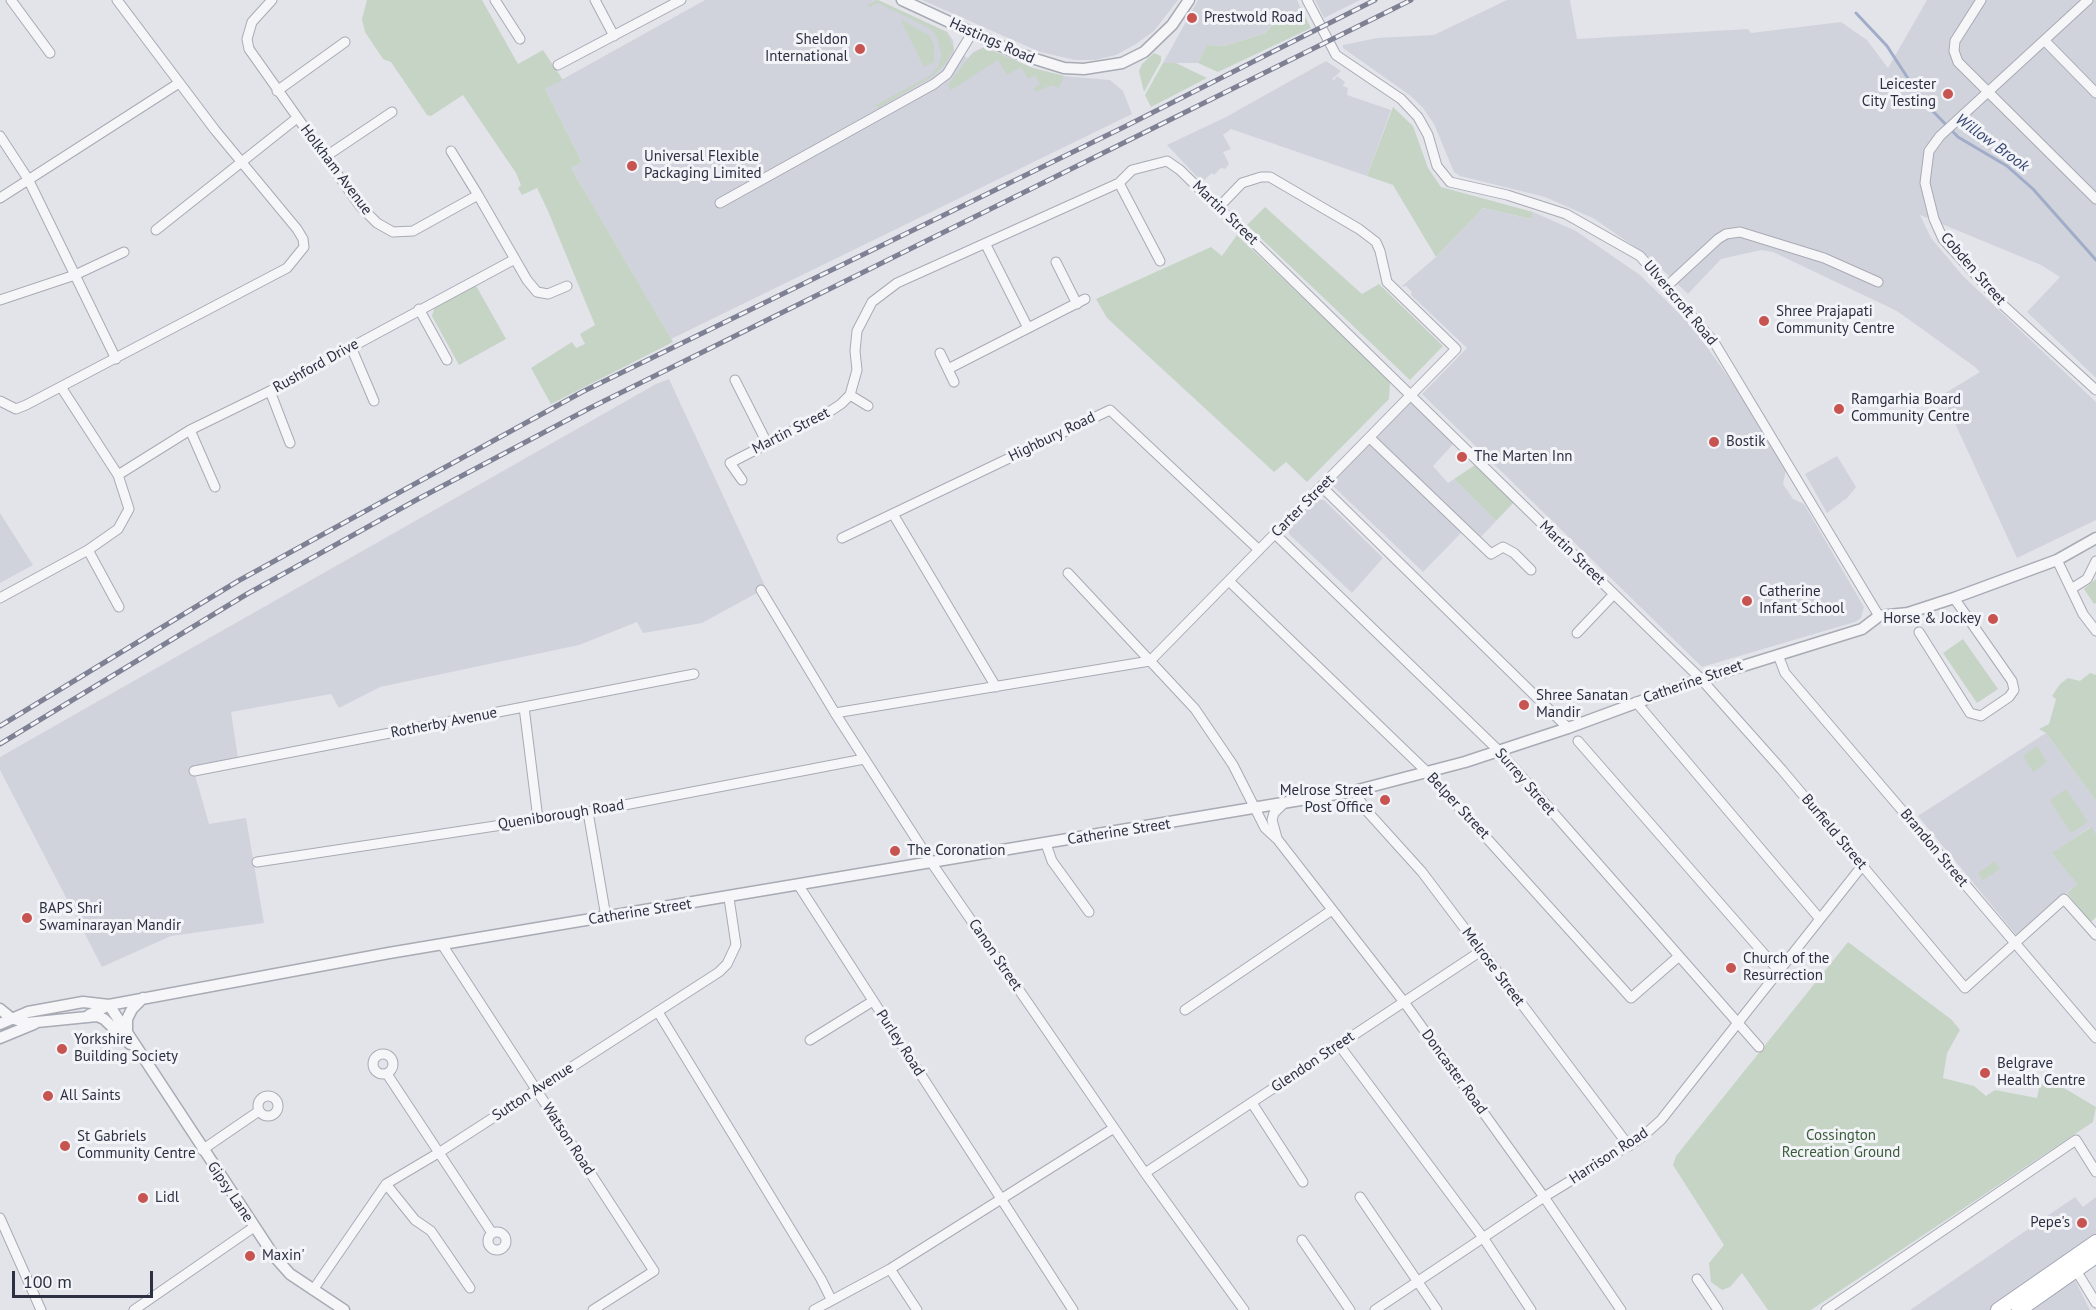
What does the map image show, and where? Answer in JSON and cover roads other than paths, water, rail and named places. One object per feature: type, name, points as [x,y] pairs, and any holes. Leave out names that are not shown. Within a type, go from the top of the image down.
[{"type":"main road","points":[[2019,1310],[2096,1242]]},
{"type":"main road","points":[[1998,1310],[2072,1265],[2096,1256]]},
{"type":"street","points":[[11,0],[50,53]]},
{"type":"street","points":[[4,404],[16,409],[26,405],[116,359],[294,262],[304,247],[303,238],[244,162],[215,130],[117,0]]},
{"type":"street","name":"Holkham Avenue","points":[[272,0],[252,22],[247,39],[249,49],[360,206],[377,223],[393,232],[413,231],[478,195]]},
{"type":"street","points":[[495,0],[520,39]]},
{"type":"street","points":[[595,0],[614,36]]},
{"type":"street","points":[[558,65],[681,0]]},
{"type":"street","name":"Hastings Road","points":[[902,0],[1016,53],[1064,68],[1084,69],[1122,63],[1144,51],[1158,40],[1189,0]]},
{"type":"street","name":"Ulverscroft Road","points":[[1307,0],[1336,55],[1401,99],[1418,117],[1428,135],[1437,166],[1450,182],[1507,195],[1566,214],[1640,256],[1714,342],[1879,616]]},
{"type":"street","points":[[1981,0],[1955,41],[1954,51],[1958,63],[2096,200]]},
{"type":"street","name":"Cobden Street","points":[[2088,0],[1940,136],[1929,151],[1924,183],[1934,219],[1943,239],[2004,306],[2096,390]]},
{"type":"street","points":[[720,203],[934,84],[947,74],[972,33]]},
{"type":"street","points":[[2044,40],[2096,93]]},
{"type":"street","points":[[277,91],[345,42]]},
{"type":"street","points":[[0,198],[179,83]]},
{"type":"street","points":[[325,157],[392,112]]},
{"type":"street","points":[[156,230],[297,118]]},
{"type":"street","points":[[0,136],[28,179],[116,359]]},
{"type":"street","points":[[451,151],[537,292],[548,294],[567,286]]},
{"type":"street","name":"Martin Street","points":[[742,480],[730,463],[842,404],[850,395],[857,370],[855,351],[857,331],[872,302],[897,283],[986,245],[1119,183],[1132,170],[1167,161],[1180,170],[1219,207],[1701,679]]},
{"type":"street","name":"Carter Street","points":[[1150,662],[1456,349],[1387,282],[1376,242],[1359,229],[1270,177],[1261,177],[1242,183],[1219,207]]},
{"type":"street","points":[[1119,183],[1160,261]]},
{"type":"street","points":[[1666,287],[1718,239],[1726,234],[1740,232],[1824,258],[1878,282]]},
{"type":"street","points":[[986,245],[1028,328]]},
{"type":"street","points":[[0,300],[75,275],[124,252]]},
{"type":"street","name":"Rushford Drive","points":[[118,475],[190,430],[270,391],[515,259]]},
{"type":"street","points":[[948,369],[1081,302],[1056,262]]},
{"type":"street","points":[[419,309],[447,360]]},
{"type":"street","points":[[351,347],[374,401]]},
{"type":"street","points":[[940,354],[954,382]]},
{"type":"street","points":[[735,380],[767,442]]},
{"type":"street","points":[[0,598],[88,550],[118,529],[129,509],[118,475],[61,387]]},
{"type":"street","points":[[270,391],[290,443]]},
{"type":"street","points":[[850,395],[868,406]]},
{"type":"street","name":"Highbury Road","points":[[842,537],[1110,410],[1259,550]]},
{"type":"street","points":[[190,430],[215,487]]},
{"type":"street","points":[[1370,438],[1491,554],[1503,547],[1514,553],[1531,570]]},
{"type":"street","points":[[1322,487],[1568,728]]},
{"type":"street","points":[[893,514],[996,687]]},
{"type":"street","name":"Surrey Street","points":[[1275,534],[1499,751],[1759,1047]]},
{"type":"street","name":"Catherine Street","points":[[109,1005],[606,917],[1354,791],[1499,751],[1701,679],[1862,629],[1879,616],[1908,613],[1954,598],[2057,560],[2096,538]]},
{"type":"street","points":[[88,550],[119,607]]},
{"type":"street","points":[[2057,560],[2083,614],[2096,632]]},
{"type":"street","points":[[2070,589],[2087,579],[2096,561]]},
{"type":"street","name":"Doncaster Road","points":[[1068,573],[1195,709],[1219,740],[1264,828],[1278,840],[1404,1002],[1544,1197],[1621,1310]]},
{"type":"street","name":"Belper Street","points":[[1229,581],[1427,772],[1631,998],[1678,957]]},
{"type":"street","name":"Canon Street","points":[[761,590],[835,713],[931,862],[1145,1173],[1244,1310]]},
{"type":"street","points":[[1577,633],[1614,594]]},
{"type":"street","points":[[1919,632],[1973,715],[1981,716],[2009,697],[2014,690],[2012,681],[1954,598]]},
{"type":"street","name":"Brandon Street","points":[[1778,655],[1785,673],[2096,1038]]},
{"type":"street","points":[[835,713],[1150,662]]},
{"type":"street","name":"Rotherby Avenue","points":[[194,771],[694,674]]},
{"type":"street","name":"Burfield Street","points":[[1701,679],[1782,770],[1965,988],[2016,943]]},
{"type":"street","points":[[1636,702],[1820,919]]},
{"type":"street","points":[[524,707],[538,819]]},
{"type":"street","points":[[1578,741],[1779,971]]},
{"type":"street","name":"Queniborough Road","points":[[257,862],[588,812],[864,759]]},
{"type":"street","name":"Melrose Street","points":[[1354,791],[1366,810],[1422,872],[1629,1146]]},
{"type":"street","points":[[1278,840],[1272,820],[1274,813],[1283,804]]},
{"type":"street","points":[[588,812],[606,917]]},
{"type":"street","points":[[1046,844],[1052,861],[1089,912]]},
{"type":"street","name":"Harrison Road","points":[[1375,1310],[1544,1197],[1629,1146],[1661,1120],[1862,866]]},
{"type":"street","name":"Purley Road","points":[[799,886],[1073,1310]]},
{"type":"street","name":"Sutton Avenue","points":[[313,1290],[386,1184],[440,1152],[658,1012],[727,964],[736,945],[729,898]]},
{"type":"street","points":[[2016,943],[2064,899],[2096,935]]},
{"type":"street","points":[[1185,1010],[1332,910]]},
{"type":"street","name":"Watson Road","points":[[444,946],[654,1271],[593,1310]]},
{"type":"street","name":"Glendon Street","points":[[1145,1173],[1481,951]]},
{"type":"street","points":[[127,1032],[127,1019],[132,1009],[143,998]]},
{"type":"street","points":[[810,1040],[873,1001]]},
{"type":"street","points":[[0,1024],[11,1018],[83,1002],[109,1005]]},
{"type":"street","points":[[1,1039],[34,1024],[89,1015],[109,1005]]},
{"type":"street","name":"Gipsy Lane","points":[[109,1005],[202,1150],[281,1265],[344,1310]]},
{"type":"street","points":[[0,1009],[11,1018],[34,1024]]},
{"type":"street","points":[[658,1012],[831,1299]]},
{"type":"street","name":"Gipsy Lane","points":[[89,1015],[104,1019],[139,1053]]},
{"type":"street","points":[[1,1039],[11,1018]]},
{"type":"street","points":[[1339,1045],[1484,1239],[1531,1310]]},
{"type":"street","points":[[387,1074],[492,1233]]},
{"type":"street","points":[[1252,1104],[1303,1182]]},
{"type":"street","points":[[202,1150],[259,1111]]},
{"type":"street","points":[[814,1310],[890,1269],[1114,1128]]},
{"type":"street","points":[[1826,1310],[2076,1140],[2096,1172]]},
{"type":"street","points":[[386,1184],[415,1220],[431,1231],[470,1288]]},
{"type":"street","points":[[1360,1197],[1437,1310]]},
{"type":"street","points":[[0,1218],[41,1310]]},
{"type":"street","points":[[134,1310],[254,1227]]},
{"type":"street","points":[[1302,1240],[1350,1310]]},
{"type":"street","points":[[2072,1265],[2096,1304]]},
{"type":"street","points":[[890,1269],[917,1310]]},
{"type":"street","points":[[1697,1279],[1718,1310]]},
{"type":"waterway","name":"Willow Brook","points":[[1856,13],[1887,46],[1922,100],[1958,137],[2007,166],[2033,189],[2096,260]]},
{"type":"railway","points":[[0,726],[238,581],[582,392],[1124,127],[1375,0]]},
{"type":"railway","points":[[0,744],[247,594],[418,499],[590,408],[1411,0]]},
{"type":"place","name":"Prestwold Road","points":[[1192,18]]},
{"type":"place","name":"Sheldon International","points":[[860,49]]},
{"type":"place","name":"Leicester City Testing","points":[[1948,94]]},
{"type":"place","name":"Universal Flexible Packaging Limited","points":[[632,166]]},
{"type":"place","name":"Shree Prajapati Community Centre","points":[[1764,321]]},
{"type":"place","name":"Ramgarhia Board Community Centre","points":[[1839,409]]},
{"type":"place","name":"Bostik","points":[[1714,442]]},
{"type":"place","name":"The Marten Inn","points":[[1462,457]]},
{"type":"place","name":"Catherine Infant School","points":[[1747,601]]},
{"type":"place","name":"Horse & Jockey","points":[[1993,619]]},
{"type":"place","name":"Shree Sanatan Mandir","points":[[1524,705]]},
{"type":"place","name":"Melrose Street Post Office","points":[[1385,800]]},
{"type":"place","name":"The Coronation","points":[[895,851]]},
{"type":"place","name":"BAPS Shri Swaminarayan Mandir","points":[[27,918]]},
{"type":"place","name":"Church of the Resurrection","points":[[1731,968]]},
{"type":"place","name":"Yorkshire Building Society","points":[[62,1049]]},
{"type":"place","name":"Belgrave Health Centre","points":[[1985,1073]]},
{"type":"place","name":"All Saints","points":[[48,1096]]},
{"type":"place","name":"St Gabriels Community Centre","points":[[65,1146]]},
{"type":"place","name":"Lidl","points":[[143,1198]]},
{"type":"place","name":"Pepe's","points":[[2082,1223]]},
{"type":"place","name":"Maxin'","points":[[250,1256]]},
{"type":"park label","name":"Cossington Recreation Ground","points":[[1841,1144]]}]
